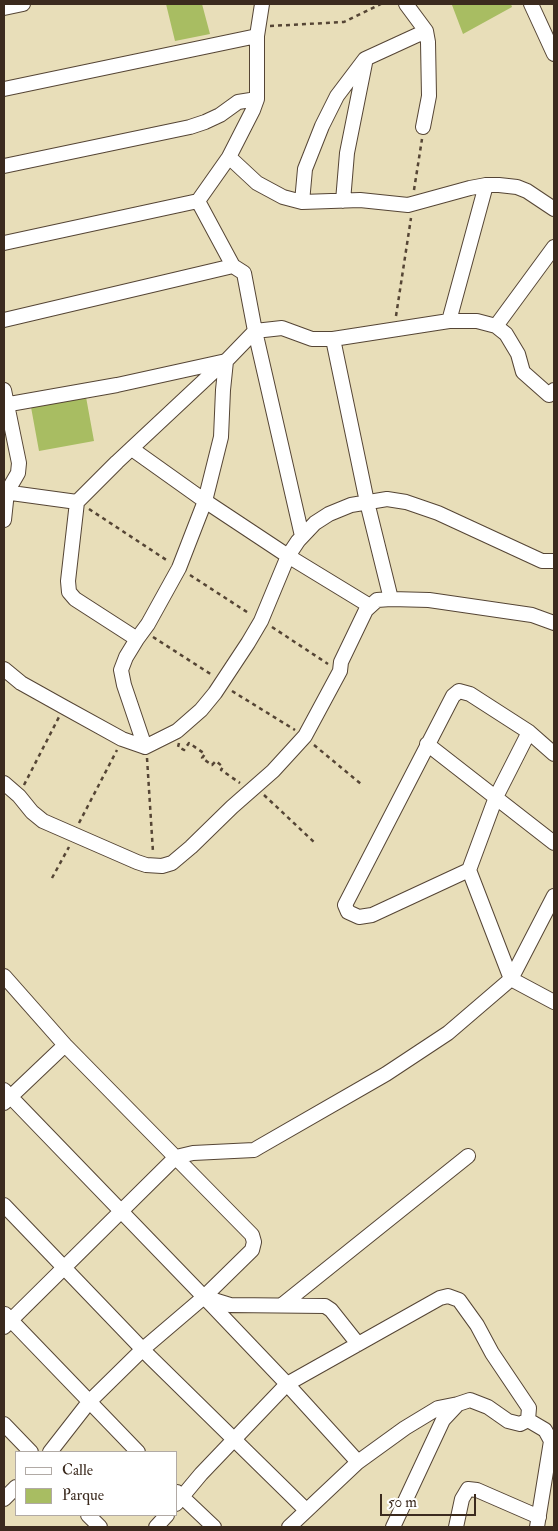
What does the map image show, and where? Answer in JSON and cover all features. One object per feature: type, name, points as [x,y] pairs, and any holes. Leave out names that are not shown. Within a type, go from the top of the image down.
[{"type":"street","points":[[4,8],[23,4]]},
{"type":"street","points":[[4,243],[198,201],[229,157],[257,99],[258,31],[262,4]]},
{"type":"street","points":[[406,4],[426,31],[428,42],[429,96],[423,127]]},
{"type":"street","points":[[531,4],[554,54]]},
{"type":"street","points":[[4,89],[258,31]]},
{"type":"street","points":[[302,202],[305,170],[322,126],[337,96],[366,59],[426,31]]},
{"type":"street","points":[[343,201],[347,153],[366,59]]},
{"type":"street","points":[[4,166],[190,127],[220,115],[238,102],[257,99]]},
{"type":"street","points":[[229,157],[258,183],[283,197],[302,202],[372,200],[408,205],[486,185],[517,187],[527,191],[554,209]]},
{"type":"street","points":[[449,321],[486,185]]},
{"type":"street","points":[[198,201],[233,266],[244,273],[255,331],[302,536]]},
{"type":"street","points":[[496,326],[554,246]]},
{"type":"street","points":[[4,320],[233,266]]},
{"type":"street","points":[[143,637],[75,599],[69,592],[68,581],[77,502],[226,361],[255,331],[282,328],[312,339],[333,339],[449,321],[477,321],[496,326],[506,334],[518,354],[523,372],[553,395]]},
{"type":"street","points":[[333,339],[367,502],[391,599]]},
{"type":"street","points":[[5,405],[117,385],[226,361]]},
{"type":"street","points":[[146,752],[121,670],[126,657],[143,637],[148,624],[179,568],[205,501],[221,437],[226,361]]},
{"type":"street","points":[[4,390],[5,405],[19,463],[18,473],[6,492],[4,520]]},
{"type":"street","points":[[132,449],[205,501],[288,556],[370,606]]},
{"type":"street","points":[[6,492],[77,502]]},
{"type":"street","points":[[146,752],[177,731],[201,710],[223,682],[261,621],[288,556],[302,536],[315,523],[329,514],[351,505],[367,502],[387,499],[406,502],[438,513],[542,561],[554,561]]},
{"type":"street","points":[[4,783],[43,821],[137,862],[146,865],[162,866],[172,863],[191,847],[290,753],[308,730],[340,672],[340,662],[366,610],[377,600],[429,600],[484,607],[532,615],[554,623]]},
{"type":"street","points":[[5,672],[21,683],[146,752]]},
{"type":"street","points":[[469,870],[372,915],[359,917],[348,912],[345,905],[427,744],[453,696],[459,691],[470,694],[529,732],[554,754]]},
{"type":"street","points":[[529,732],[496,797],[469,870],[511,979],[554,1002]]},
{"type":"street","points":[[427,744],[554,842]]},
{"type":"street","points":[[137,1451],[6,1320],[64,1267],[176,1157],[193,1153],[254,1150],[259,1148],[386,1074],[448,1033],[511,979],[554,896]]},
{"type":"street","points":[[5,981],[65,1045],[252,1235],[254,1242],[252,1250],[204,1298],[142,1349],[89,1402],[51,1451]]},
{"type":"street","points":[[65,1045],[6,1097],[121,1211],[287,1384],[358,1462]]},
{"type":"street","points":[[282,1305],[468,1156]]},
{"type":"street","points":[[4,1205],[142,1349],[306,1510]]},
{"type":"street","points":[[214,1527],[178,1497],[287,1384],[440,1298],[448,1296],[459,1300],[477,1325],[492,1353],[529,1408],[528,1420]]},
{"type":"street","points":[[204,1298],[230,1305],[325,1306],[331,1310],[358,1344]]},
{"type":"street","points":[[289,1527],[358,1462],[405,1428],[438,1408],[470,1400],[488,1407],[508,1421],[520,1424],[528,1420]]},
{"type":"street","points":[[393,1527],[443,1420],[458,1404]]},
{"type":"street","points":[[456,1527],[462,1499],[468,1489],[477,1490],[538,1522],[551,1441],[545,1430],[528,1420]]},
{"type":"street","points":[[4,1424],[30,1451]]},
{"type":"street","points":[[4,1499],[15,1488]]},
{"type":"street","points":[[89,1516],[100,1527]]},
{"type":"street","points":[[156,1527],[166,1516]]},
{"type":"path","points":[[258,31],[344,22],[381,4]]},
{"type":"path","points":[[413,197],[423,127]]},
{"type":"path","points":[[394,330],[412,214]]},
{"type":"path","points":[[77,502],[340,672]]},
{"type":"path","points":[[143,637],[218,679]]},
{"type":"path","points":[[229,693],[231,690],[298,732]]},
{"type":"path","points":[[20,792],[60,715]]},
{"type":"path","points":[[179,739],[178,747],[184,750],[189,743],[205,754],[202,758],[212,765],[216,761],[223,767],[221,770],[246,788]]},
{"type":"path","points":[[314,740],[312,743],[361,784]]},
{"type":"path","points":[[78,826],[119,745]]},
{"type":"path","points":[[146,752],[154,860]]},
{"type":"path","points":[[262,793],[314,842]]},
{"type":"path","points":[[52,878],[72,842]]},
{"type":"green space","points":[[166,4],[202,4],[210,34],[175,41]]},
{"type":"green space","points":[[511,4],[512,7],[463,34],[452,5]]},
{"type":"green space","points":[[86,397],[94,441],[39,451],[31,407]]}]
